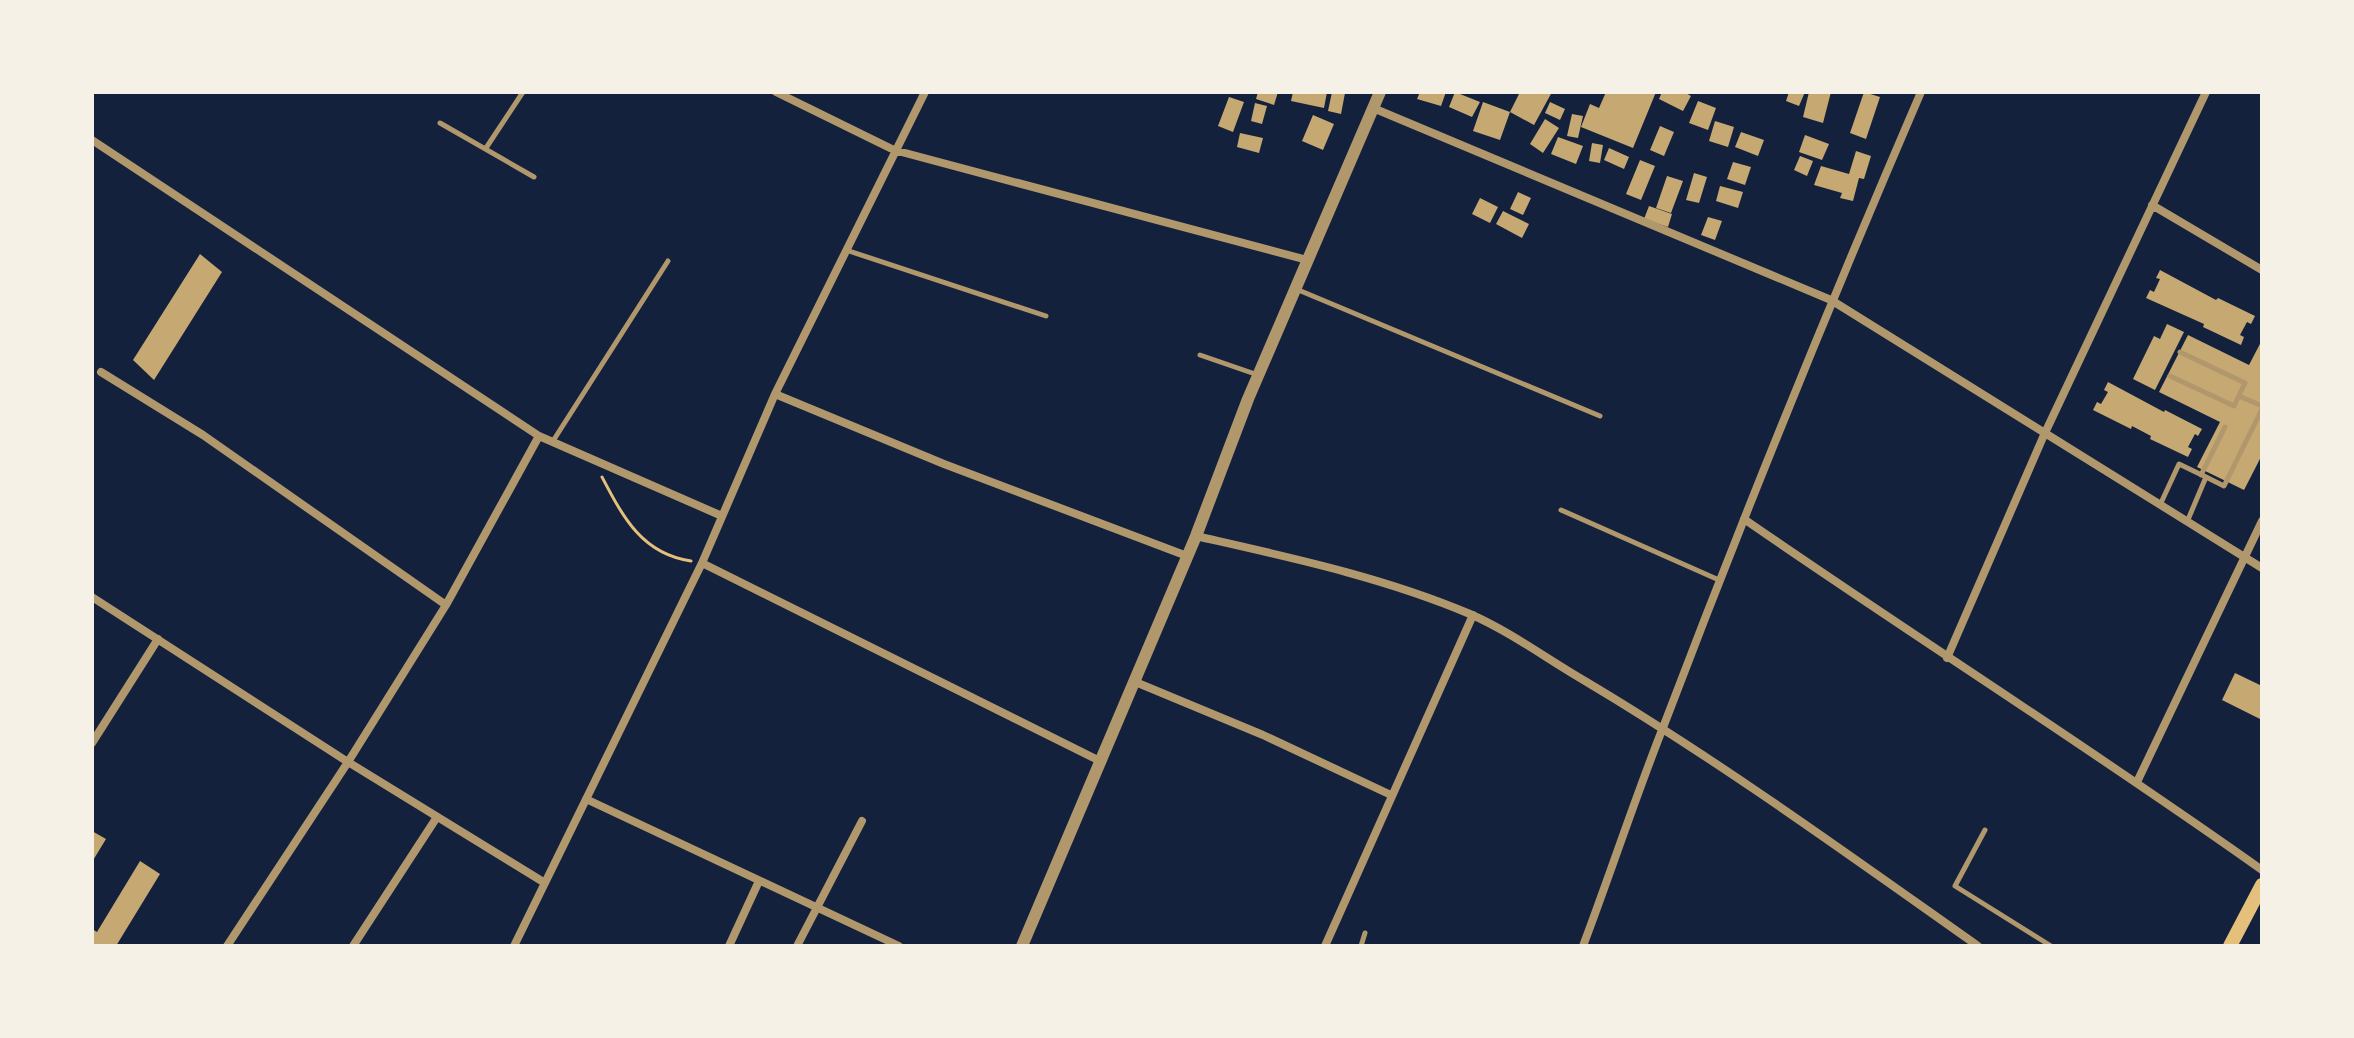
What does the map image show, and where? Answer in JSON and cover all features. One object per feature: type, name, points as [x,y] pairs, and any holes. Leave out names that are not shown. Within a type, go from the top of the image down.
[{"type":"main road","points":[[2230,946],[2262,885]]},
{"type":"street","points":[[776,92],[894,150],[1307,260]]},
{"type":"street","points":[[514,946],[702,563],[775,394],[925,92]]},
{"type":"street","points":[[1022,946],[1196,536],[1258,376],[1380,92]]},
{"type":"street","points":[[1584,945],[1663,727],[1744,519],[1831,300],[1921,92]]},
{"type":"street","points":[[1947,658],[2044,435],[2206,92]]},
{"type":"street","points":[[1373,108],[1831,300],[2262,568]]},
{"type":"street","points":[[92,140],[539,436],[722,516]]},
{"type":"street","points":[[2152,205],[2262,270]]},
{"type":"street","points":[[101,372],[203,435],[446,605]]},
{"type":"street","points":[[775,394],[944,464],[1187,556]]},
{"type":"street","points":[[227,946],[446,605],[539,436]]},
{"type":"street","points":[[1744,519],[1947,658],[2137,782],[2262,870]]},
{"type":"street","points":[[2137,782],[2262,521]]},
{"type":"street","points":[[1196,536],[1307,562],[1422,595],[1508,633],[1663,727],[1978,946]]},
{"type":"street","points":[[702,563],[1100,761]]},
{"type":"street","points":[[92,597],[348,762],[545,883]]},
{"type":"street","points":[[1325,946],[1473,615]]},
{"type":"street","points":[[92,743],[158,639]]},
{"type":"street","points":[[1133,681],[1263,735],[1391,795]]},
{"type":"street","points":[[586,799],[899,946]]},
{"type":"street","points":[[353,946],[437,817]]},
{"type":"street","points":[[797,946],[862,821]]},
{"type":"street","points":[[729,946],[759,881]]},
{"type":"lane","points":[[486,148],[523,92]]},
{"type":"lane","points":[[440,123],[534,177]]},
{"type":"lane","points":[[845,250],[1046,316]]},
{"type":"lane","points":[[553,441],[668,261]]},
{"type":"lane","points":[[1295,289],[1600,416]]},
{"type":"lane","points":[[2189,357],[2193,346]]},
{"type":"lane","points":[[2170,376],[2234,406],[2245,383],[2180,352]]},
{"type":"lane","points":[[1200,355],[1258,376]]},
{"type":"lane","points":[[2160,506],[2179,464],[2224,486],[2262,408],[2239,396]]},
{"type":"lane","points":[[2187,523],[2225,427]]},
{"type":"lane","points":[[1561,510],[1720,581]]},
{"type":"lane","points":[[1985,830],[1955,886],[2051,946]]},
{"type":"lane","points":[[1361,946],[1365,933]]},
{"type":"path","points":[[592,459],[620,511],[642,539],[671,558],[702,563]]},
{"type":"building","points":[[1258,92],[1278,92],[1274,105],[1256,99]]},
{"type":"building","points":[[1293,92],[1327,92],[1324,108],[1291,101]]},
{"type":"building","points":[[1332,92],[1345,93],[1341,114],[1328,111]]},
{"type":"building","points":[[1420,92],[1446,92],[1441,106],[1417,99]]},
{"type":"building","points":[[1455,92],[1480,102],[1472,117],[1449,107]]},
{"type":"building","points":[[1520,92],[1552,92],[1534,125],[1510,112]]},
{"type":"building","points":[[1606,92],[1656,92],[1633,148],[1581,127],[1590,104],[1599,108]]},
{"type":"building","points":[[1662,92],[1684,92],[1691,96],[1683,111],[1659,99]]},
{"type":"building","points":[[1789,92],[1805,92],[1799,106],[1786,101]]},
{"type":"building","points":[[1809,92],[1831,92],[1823,123],[1803,117]]},
{"type":"building","points":[[1864,92],[1880,97],[1866,139],[1850,133]]},
{"type":"building","points":[[1229,97],[1244,102],[1233,132],[1218,126]]},
{"type":"building","points":[[1698,101],[1716,108],[1708,130],[1689,123]]},
{"type":"building","points":[[1483,102],[1510,112],[1500,140],[1473,131]]},
{"type":"building","points":[[1550,102],[1565,109],[1560,120],[1545,113]]},
{"type":"building","points":[[1255,103],[1267,106],[1262,124],[1251,121]]},
{"type":"building","points":[[1572,114],[1583,116],[1578,138],[1567,136]]},
{"type":"building","points":[[1313,115],[1334,124],[1323,150],[1302,141]]},
{"type":"building","points":[[1545,119],[1559,128],[1543,153],[1530,144]]},
{"type":"building","points":[[1715,121],[1734,127],[1728,147],[1709,141]]},
{"type":"building","points":[[1660,126],[1674,132],[1664,156],[1650,150]]},
{"type":"building","points":[[1741,132],[1764,140],[1758,156],[1735,147]]},
{"type":"building","points":[[1240,133],[1263,138],[1259,153],[1237,147]]},
{"type":"building","points":[[1805,135],[1829,144],[1822,160],[1799,152]]},
{"type":"building","points":[[1558,137],[1583,146],[1576,164],[1551,154]]},
{"type":"building","points":[[1592,143],[1603,145],[1600,163],[1589,161]]},
{"type":"building","points":[[1609,148],[1629,157],[1624,169],[1604,160]]},
{"type":"building","points":[[1856,151],[1871,156],[1864,179],[1859,178],[1853,201],[1840,198],[1842,193],[1814,185],[1821,166],[1849,174]]},
{"type":"building","points":[[1800,156],[1813,161],[1807,176],[1794,170]]},
{"type":"building","points":[[1640,160],[1655,166],[1641,200],[1626,194]]},
{"type":"building","points":[[1733,162],[1751,167],[1745,185],[1727,179]]},
{"type":"building","points":[[1694,173],[1707,177],[1699,203],[1686,200]]},
{"type":"building","points":[[1667,176],[1683,181],[1671,213],[1656,208]]},
{"type":"building","points":[[1720,186],[1743,192],[1738,208],[1716,201]]},
{"type":"building","points":[[1518,192],[1531,198],[1523,215],[1510,209]]},
{"type":"building","points":[[1480,198],[1498,207],[1490,223],[1472,214]]},
{"type":"building","points":[[1649,206],[1672,214],[1668,227],[1644,219]]},
{"type":"building","points":[[1503,211],[1529,224],[1522,238],[1496,224]]},
{"type":"building","points":[[1708,217],[1722,221],[1715,240],[1701,235]]},
{"type":"building","points":[[200,254],[222,272],[154,380],[133,360]]},
{"type":"building","points":[[2160,270],[2216,300],[2218,298],[2255,316],[2251,324],[2247,322],[2240,335],[2244,337],[2241,345],[2203,327],[2204,324],[2146,298],[2150,290],[2154,292]]},
{"type":"building","points":[[2167,324],[2184,332],[2155,390],[2133,379],[2154,336],[2160,339]]},
{"type":"building","points":[[2188,335],[2249,365],[2262,340],[2262,455],[2244,490],[2197,467],[2220,422],[2159,392]]},
{"type":"building","points":[[2108,382],[2202,429],[2198,436],[2195,434],[2188,447],[2192,449],[2188,457],[2150,439],[2151,436],[2132,426],[2131,429],[2093,410],[2108,392],[2104,390]]},
{"type":"building","points":[[2235,673],[2262,686],[2262,720],[2222,700]]},
{"type":"building","points":[[92,831],[106,839],[92,862]]},
{"type":"building","points":[[140,861],[160,874],[116,946],[92,946],[92,929],[97,932]]}]
